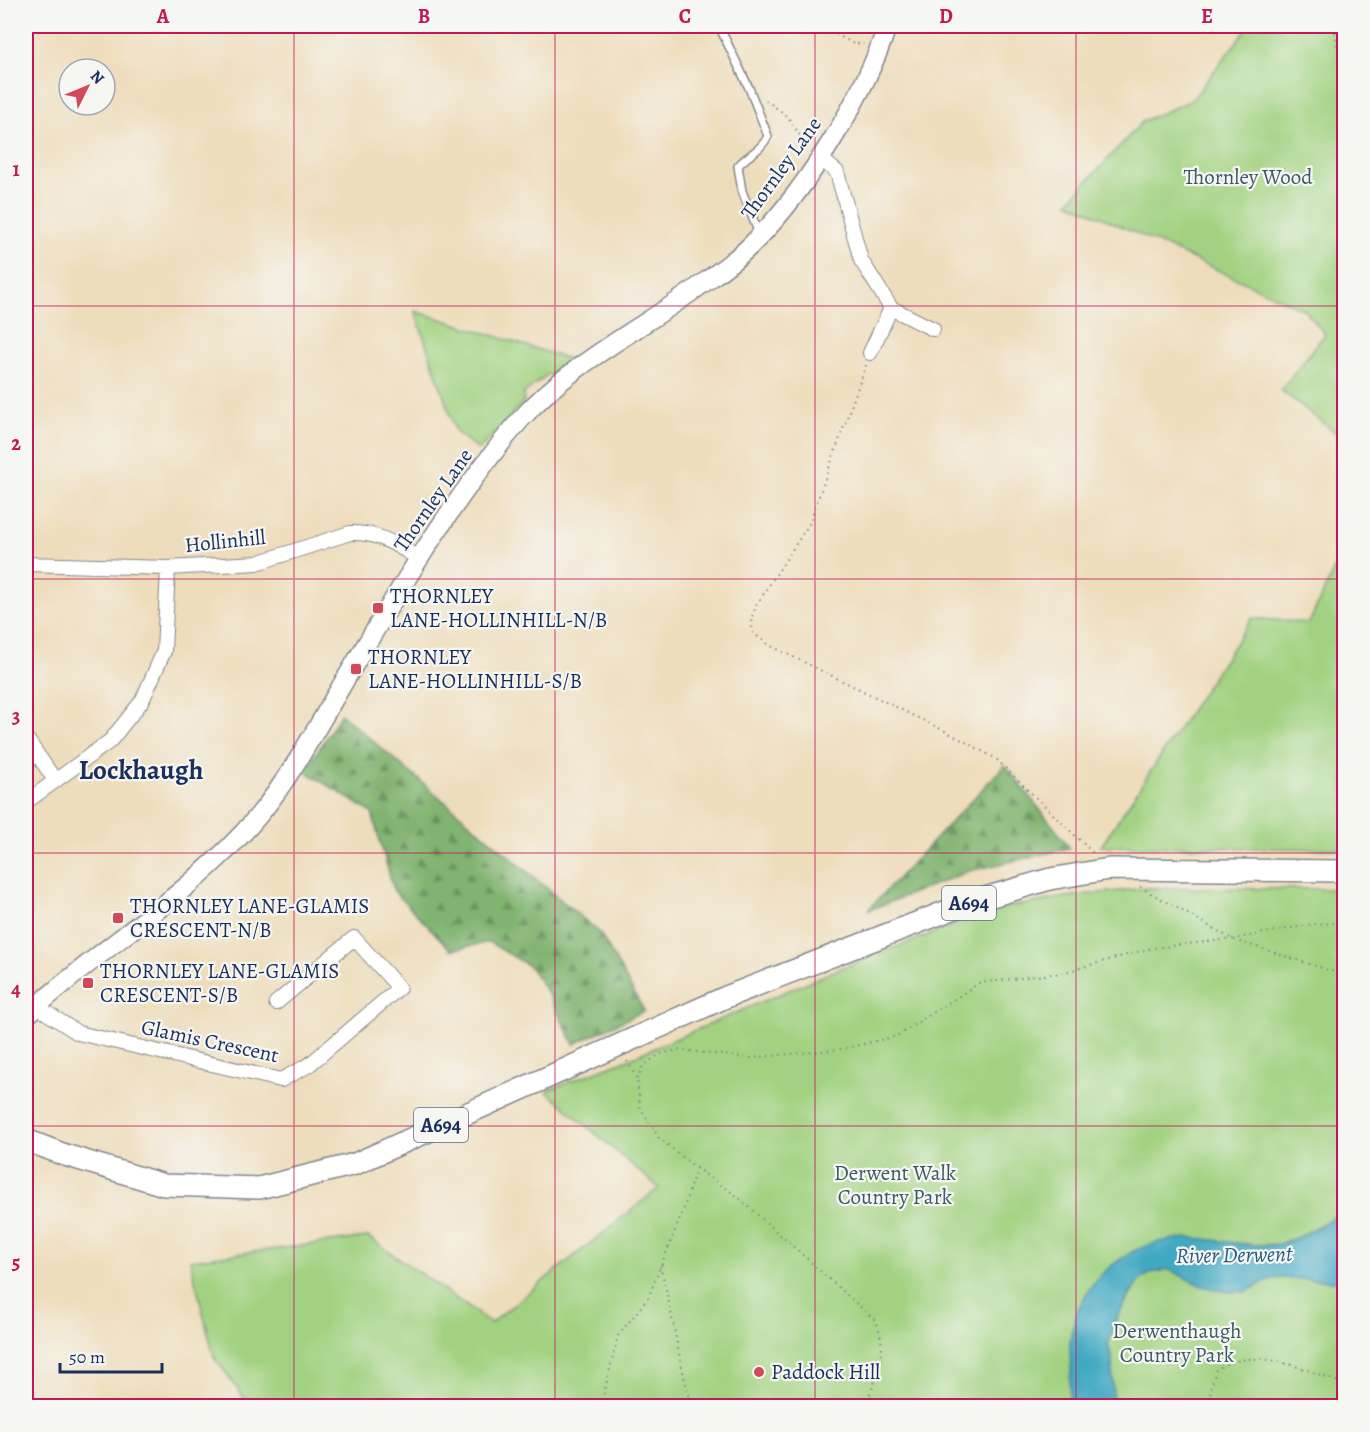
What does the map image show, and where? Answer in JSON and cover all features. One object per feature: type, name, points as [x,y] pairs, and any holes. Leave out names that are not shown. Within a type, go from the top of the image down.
[{"type":"main road","name":"A694","points":[[26,1140],[65,1155],[164,1185],[259,1188],[355,1164],[726,997],[968,903],[1050,879],[1109,869],[1344,871]]},
{"type":"street","name":"Thornley Lane","points":[[31,1011],[196,879],[259,814],[307,743],[418,558],[477,475],[523,417],[575,371],[708,280],[760,236],[820,158],[853,102],[883,40]]},
{"type":"street","points":[[820,158],[837,172],[861,260],[891,308],[933,329]]},
{"type":"street","points":[[870,353],[891,308]]},
{"type":"street","name":"Hollinhill","points":[[26,564],[168,568],[257,563],[350,533],[363,532],[378,534],[418,558]]},
{"type":"street","points":[[26,802],[110,741],[142,701],[164,651],[168,568]]},
{"type":"street","points":[[26,738],[55,780]]},
{"type":"street","name":"Glamis Crescent","points":[[31,1011],[78,1033],[281,1080],[309,1065],[399,988],[354,938],[276,1003]]},
{"type":"lane","points":[[719,26],[749,88],[768,136],[763,148],[746,156],[738,166],[742,191],[760,236]]},
{"type":"path","points":[[820,26],[854,44],[883,40]]},
{"type":"path","points":[[1334,26],[1344,85]]},
{"type":"path","points":[[749,88],[757,91],[788,117],[808,148],[820,158]]},
{"type":"path","points":[[870,353],[809,524],[757,604],[751,619],[753,632],[769,645],[995,758],[1109,869]]},
{"type":"path","points":[[1139,887],[1232,939],[1344,975]]},
{"type":"path","points":[[637,1078],[643,1066],[660,1054],[679,1050],[750,1058],[842,1049],[897,1036],[979,983],[1061,973],[1152,948],[1232,939],[1313,924],[1344,923]]},
{"type":"path","points":[[617,1046],[637,1078],[640,1107],[659,1138],[696,1168],[737,1196],[876,1321],[884,1345],[880,1368],[865,1407]]},
{"type":"path","points":[[601,1407],[618,1336],[648,1298],[683,1211],[696,1168]]},
{"type":"path","points":[[660,1266],[674,1315],[681,1370],[692,1407]]},
{"type":"path","points":[[1212,1407],[1210,1390],[1216,1370],[1235,1361],[1274,1360],[1344,1384]]},
{"type":"green space","name":"Thornley Wood","points":[[1249,26],[1344,26],[1344,439],[1281,390],[1325,334],[1305,310],[1068,202],[1143,121],[1192,100]]},
{"type":"green space","points":[[415,311],[572,360],[556,374],[548,374],[524,393],[524,401],[479,450],[456,432]]},
{"type":"green space","points":[[1344,548],[1344,849],[1101,846],[1252,618],[1309,623]]},
{"type":"green space","points":[[341,714],[600,933],[644,1011],[574,1044],[547,992],[529,966],[489,942],[451,950],[394,891],[372,813],[305,771]]},
{"type":"green space","points":[[1005,765],[1070,848],[969,871],[867,911]]},
{"type":"green space","name":"Derwent Walk Country Park","points":[[1148,888],[1344,889],[1344,1211],[1300,1236],[1278,1244],[1259,1245],[1187,1238],[1133,1251],[1090,1288],[1078,1314],[1073,1329],[1070,1406],[250,1406],[214,1357],[190,1260],[368,1237],[491,1323],[659,1188],[546,1091],[626,1060],[841,968],[997,909],[1073,896]]},
{"type":"green space","name":"Derwenthaugh Country Park","points":[[1168,1269],[1202,1286],[1255,1288],[1263,1282],[1285,1278],[1344,1282],[1344,1406],[1113,1406],[1112,1357],[1108,1345],[1116,1319],[1139,1281],[1151,1273]]},
{"type":"water","name":"River Derwent","points":[[1344,1211],[1344,1282],[1274,1277],[1245,1292],[1228,1292],[1202,1286],[1168,1269],[1151,1273],[1139,1281],[1116,1319],[1108,1345],[1112,1357],[1113,1406],[1070,1406],[1070,1346],[1074,1321],[1094,1283],[1127,1255],[1167,1240],[1189,1238],[1256,1245],[1279,1244],[1304,1235]]},
{"type":"place","name":"THORNLEY LANE-HOLLINHILL-N/B","points":[[378,608]]},
{"type":"place","name":"THORNLEY LANE-HOLLINHILL-S/B","points":[[356,669]]},
{"type":"place","name":"THORNLEY LANE-GLAMIS CRESCENT-N/B","points":[[118,918]]},
{"type":"place","name":"THORNLEY LANE-GLAMIS CRESCENT-S/B","points":[[88,983]]},
{"type":"place","name":"Paddock Hill","points":[[759,1372]]},
{"type":"district","name":"Lockhaugh","points":[[141,770]]}]
